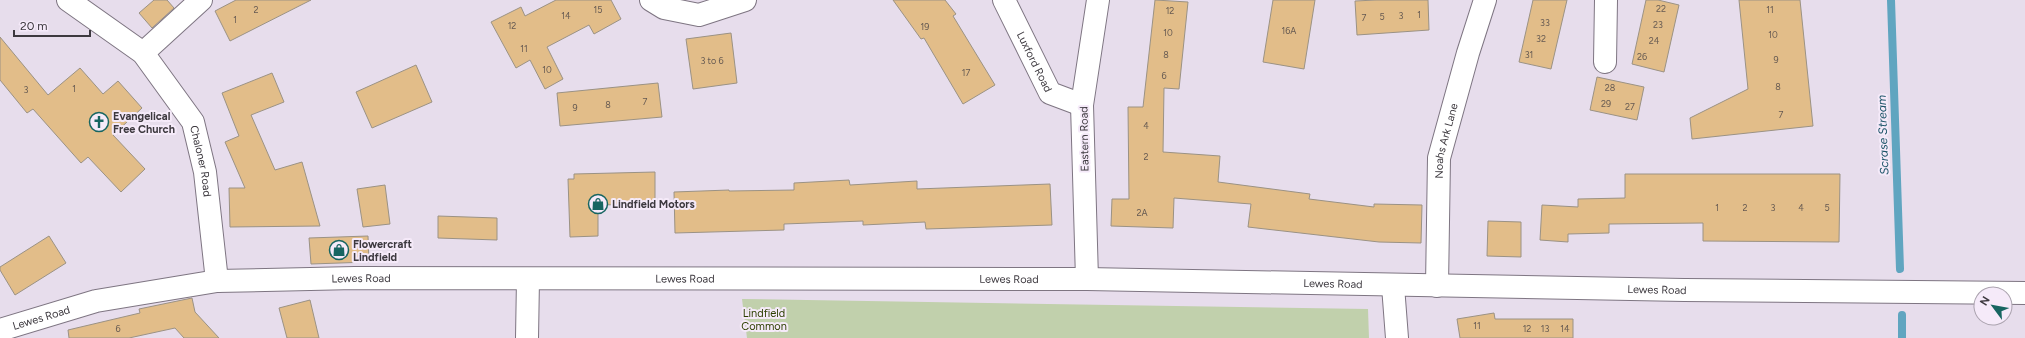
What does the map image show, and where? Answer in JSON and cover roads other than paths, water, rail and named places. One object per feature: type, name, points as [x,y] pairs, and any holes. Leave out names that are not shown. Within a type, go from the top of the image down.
[{"type":"main road","name":"Chaloner Road","points":[[68,0],[143,53],[193,122],[205,172],[216,281]]},
{"type":"main road","points":[[143,53],[202,0]]},
{"type":"main road","points":[[651,0],[664,8],[699,15],[745,0]]},
{"type":"main road","name":"Luxford Road","points":[[1004,0],[1050,93],[1082,105]]},
{"type":"main road","name":"Eastern Road","points":[[1087,279],[1082,105],[1098,0]]},
{"type":"main road","name":"Noahs Ark Lane","points":[[1437,286],[1439,158],[1468,53],[1485,0]]},
{"type":"main road","points":[[1605,62],[1606,0]]},
{"type":"main road","name":"Lewes Road","points":[[0,330],[96,301],[216,281],[355,278],[1087,279],[1393,286],[2025,293]]},
{"type":"main road","points":[[527,338],[528,279]]},
{"type":"main road","points":[[1393,286],[1397,338]]},
{"type":"waterway","name":"Scrase Stream","points":[[1891,0],[1900,269]]},
{"type":"waterway","name":"Scrase Stream","points":[[1902,315],[1902,338]]},
{"type":"place","name":"Evangelical Free Church","points":[[99,122]]},
{"type":"place","name":"Lindfield Motors","points":[[598,204]]},
{"type":"place","name":"Flowercraft Lindfield","points":[[339,250]]},
{"type":"park label","name":"Lindfield Common","points":[[764,319]]}]
